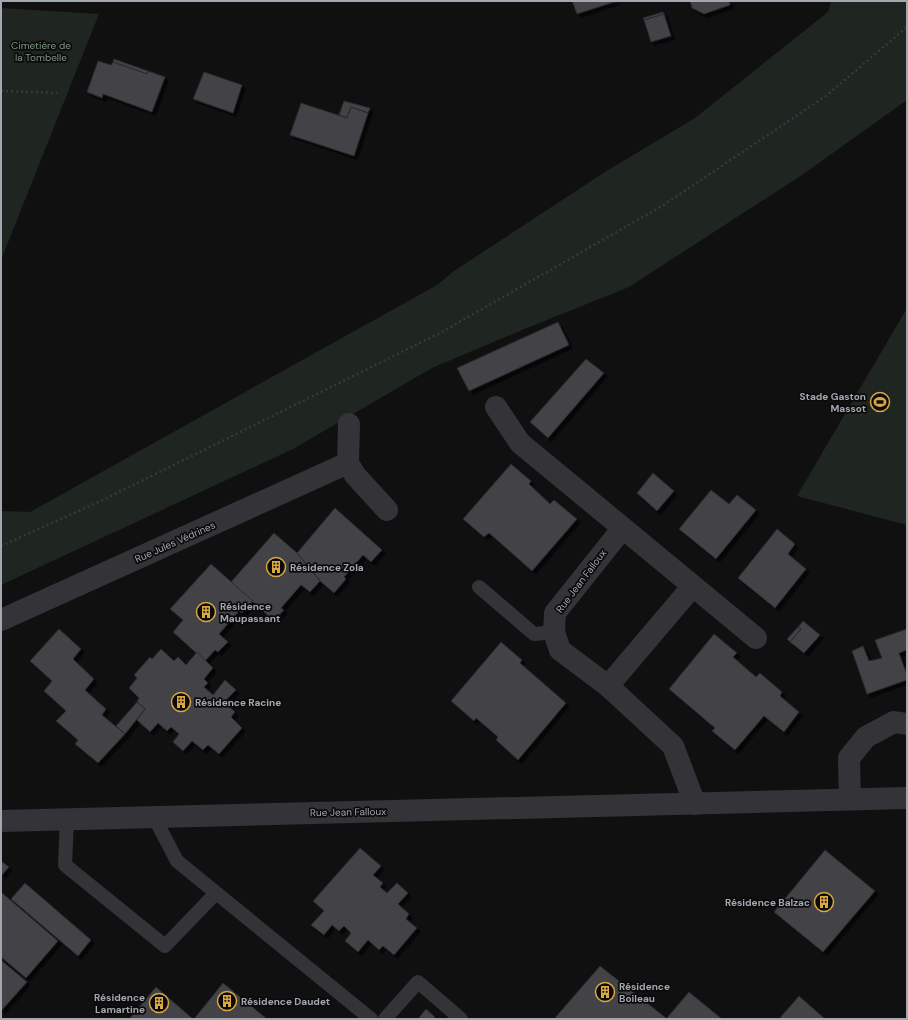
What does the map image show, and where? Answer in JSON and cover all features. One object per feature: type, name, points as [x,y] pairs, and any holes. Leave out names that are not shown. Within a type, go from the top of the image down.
[{"type":"street","points":[[496,407],[520,443],[692,587],[756,638]]},
{"type":"street","points":[[349,424],[348,462],[355,475],[387,510]]},
{"type":"street","name":"Rue Jules Védrines","points":[[1,620],[348,462]]},
{"type":"street","name":"Rue Jean Falloux","points":[[622,529],[556,613],[554,632],[560,650],[608,686],[673,746],[695,804]]},
{"type":"street","points":[[608,686],[692,587]]},
{"type":"street","points":[[850,799],[849,758],[866,737],[894,722],[907,724]]},
{"type":"street","name":"Rue Jean Falloux","points":[[1,821],[907,798]]},
{"type":"lane","points":[[478,587],[534,634],[554,632]]},
{"type":"lane","points":[[154,817],[177,861],[371,1019]]},
{"type":"lane","points":[[66,819],[65,865],[165,946],[216,893]]},
{"type":"lane","points":[[385,1019],[418,982],[461,1019]]},
{"type":"path","points":[[1,546],[105,499],[442,332],[656,210],[826,96],[907,28]]},
{"type":"path","points":[[1,91],[57,93]]},
{"type":"green space","points":[[831,1],[907,1],[907,100],[802,175],[629,287],[432,368],[293,449],[1,585],[1,511],[30,512],[437,285],[454,271],[608,170],[695,118],[828,12]]},
{"type":"green space","name":"Cimetière de la Tombelle","points":[[1,8],[99,14],[1,260]]},
{"type":"green space","name":"Stade Gaston Massot","points":[[907,308],[907,525],[797,496]]},
{"type":"building","points":[[572,1],[617,1],[577,14]]},
{"type":"building","points":[[690,1],[729,1],[730,5],[704,14],[692,8]]},
{"type":"building","points":[[663,12],[664,14],[644,20],[643,18]]},
{"type":"building","points":[[664,14],[671,36],[651,42],[644,20]]},
{"type":"building","points":[[114,59],[148,71],[147,74],[113,62]]},
{"type":"building","points":[[98,61],[111,65],[113,62],[147,74],[148,71],[165,77],[152,112],[103,94],[102,98],[87,92]]},
{"type":"building","points":[[204,72],[242,85],[233,113],[193,99]]},
{"type":"building","points":[[344,101],[370,108],[368,113],[351,107],[347,118],[339,115]]},
{"type":"building","points":[[301,103],[347,118],[351,107],[368,113],[354,156],[290,135]]},
{"type":"building","points":[[558,322],[569,345],[469,391],[457,368]]},
{"type":"building","points":[[586,359],[604,373],[548,438],[530,422]]},
{"type":"building","points":[[511,464],[531,481],[529,484],[550,504],[554,500],[577,519],[532,571],[489,533],[484,537],[463,519]]},
{"type":"building","points":[[653,473],[674,491],[657,511],[637,493]]},
{"type":"building","points":[[711,490],[729,504],[737,495],[756,510],[716,559],[679,529]]},
{"type":"building","points":[[335,508],[382,550],[371,562],[363,555],[344,577],[346,579],[334,593],[320,581],[297,553]]},
{"type":"building","points":[[777,529],[795,544],[788,554],[806,569],[775,608],[738,578]]},
{"type":"building","name":"Résidence Zola","points":[[274,533],[297,553],[320,581],[310,592],[301,585],[281,608],[284,610],[274,621],[231,582]]},
{"type":"building","name":"Résidence Maupassant","points":[[211,564],[253,601],[242,613],[239,611],[219,634],[228,642],[218,652],[215,650],[205,661],[173,632],[183,620],[170,609]]},
{"type":"building","points":[[803,621],[820,635],[804,653],[790,642],[801,629],[798,627]]},
{"type":"building","points":[[798,627],[801,629],[790,642],[787,639]]},
{"type":"building","points":[[59,629],[81,649],[73,659],[94,679],[85,690],[106,709],[102,715],[125,734],[98,763],[75,744],[78,740],[56,721],[66,711],[44,691],[52,681],[30,661]]},
{"type":"building","points":[[907,629],[907,650],[899,653],[907,675],[907,680],[867,694],[852,651],[863,646],[869,661],[882,658],[875,640]]},
{"type":"building","points":[[714,634],[737,653],[733,657],[756,677],[760,673],[782,692],[780,696],[799,712],[784,732],[764,716],[735,750],[712,731],[715,728],[669,689]]},
{"type":"building","points":[[501,642],[522,660],[520,663],[566,703],[518,760],[496,740],[498,737],[476,718],[474,721],[451,701]]},
{"type":"building","name":"Résidence Racine","points":[[161,649],[174,661],[178,657],[186,665],[197,652],[213,668],[204,679],[208,683],[204,687],[213,695],[225,680],[236,690],[224,702],[235,712],[231,717],[242,728],[219,754],[208,745],[203,750],[192,741],[183,751],[173,742],[179,734],[171,727],[167,731],[158,723],[150,732],[137,720],[145,709],[137,702],[139,698],[129,688],[137,678],[134,675],[150,657],[152,659]]},
{"type":"building","points":[[137,702],[145,709],[125,734],[116,726]]},
{"type":"building","points":[[360,848],[381,866],[373,875],[383,883],[380,887],[387,893],[397,883],[408,893],[398,904],[409,914],[406,919],[417,928],[394,955],[383,946],[379,950],[368,940],[358,952],[345,941],[351,933],[344,926],[339,931],[332,925],[324,935],[311,925],[324,911],[313,901]]},
{"type":"building","name":"Résidence Balzac","points":[[825,850],[875,891],[823,952],[774,912]]},
{"type":"building","points":[[1,861],[9,867],[1,876]]},
{"type":"building","points":[[25,883],[91,940],[78,956],[11,899]]},
{"type":"building","points":[[1,892],[58,941],[26,978],[1,957]]},
{"type":"building","points":[[1,960],[27,982],[1,1011]]},
{"type":"building","name":"Résidence Boileau","points":[[600,966],[666,1018],[666,1019],[554,1019]]},
{"type":"building","name":"Résidence Daudet","points":[[223,983],[267,1019],[194,1019]]},
{"type":"building","name":"Résidence Lamartine","points":[[156,987],[193,1019],[129,1019]]},
{"type":"building","points":[[689,992],[722,1019],[666,1019]]},
{"type":"building","points":[[799,996],[825,1019],[779,1019]]},
{"type":"building","points":[[426,1009],[435,1017],[434,1019],[418,1019]]},
{"type":"place","name":"Stade Gaston Massot","points":[[880,402]]},
{"type":"place","name":"Résidence Zola","points":[[276,567]]},
{"type":"place","name":"Résidence Maupassant","points":[[206,612]]},
{"type":"place","name":"Résidence Racine","points":[[181,702]]},
{"type":"place","name":"Résidence Balzac","points":[[824,902]]},
{"type":"place","name":"Résidence Boileau","points":[[605,992]]},
{"type":"place","name":"Résidence Daudet","points":[[227,1001]]},
{"type":"place","name":"Résidence Lamartine","points":[[159,1003]]}]
